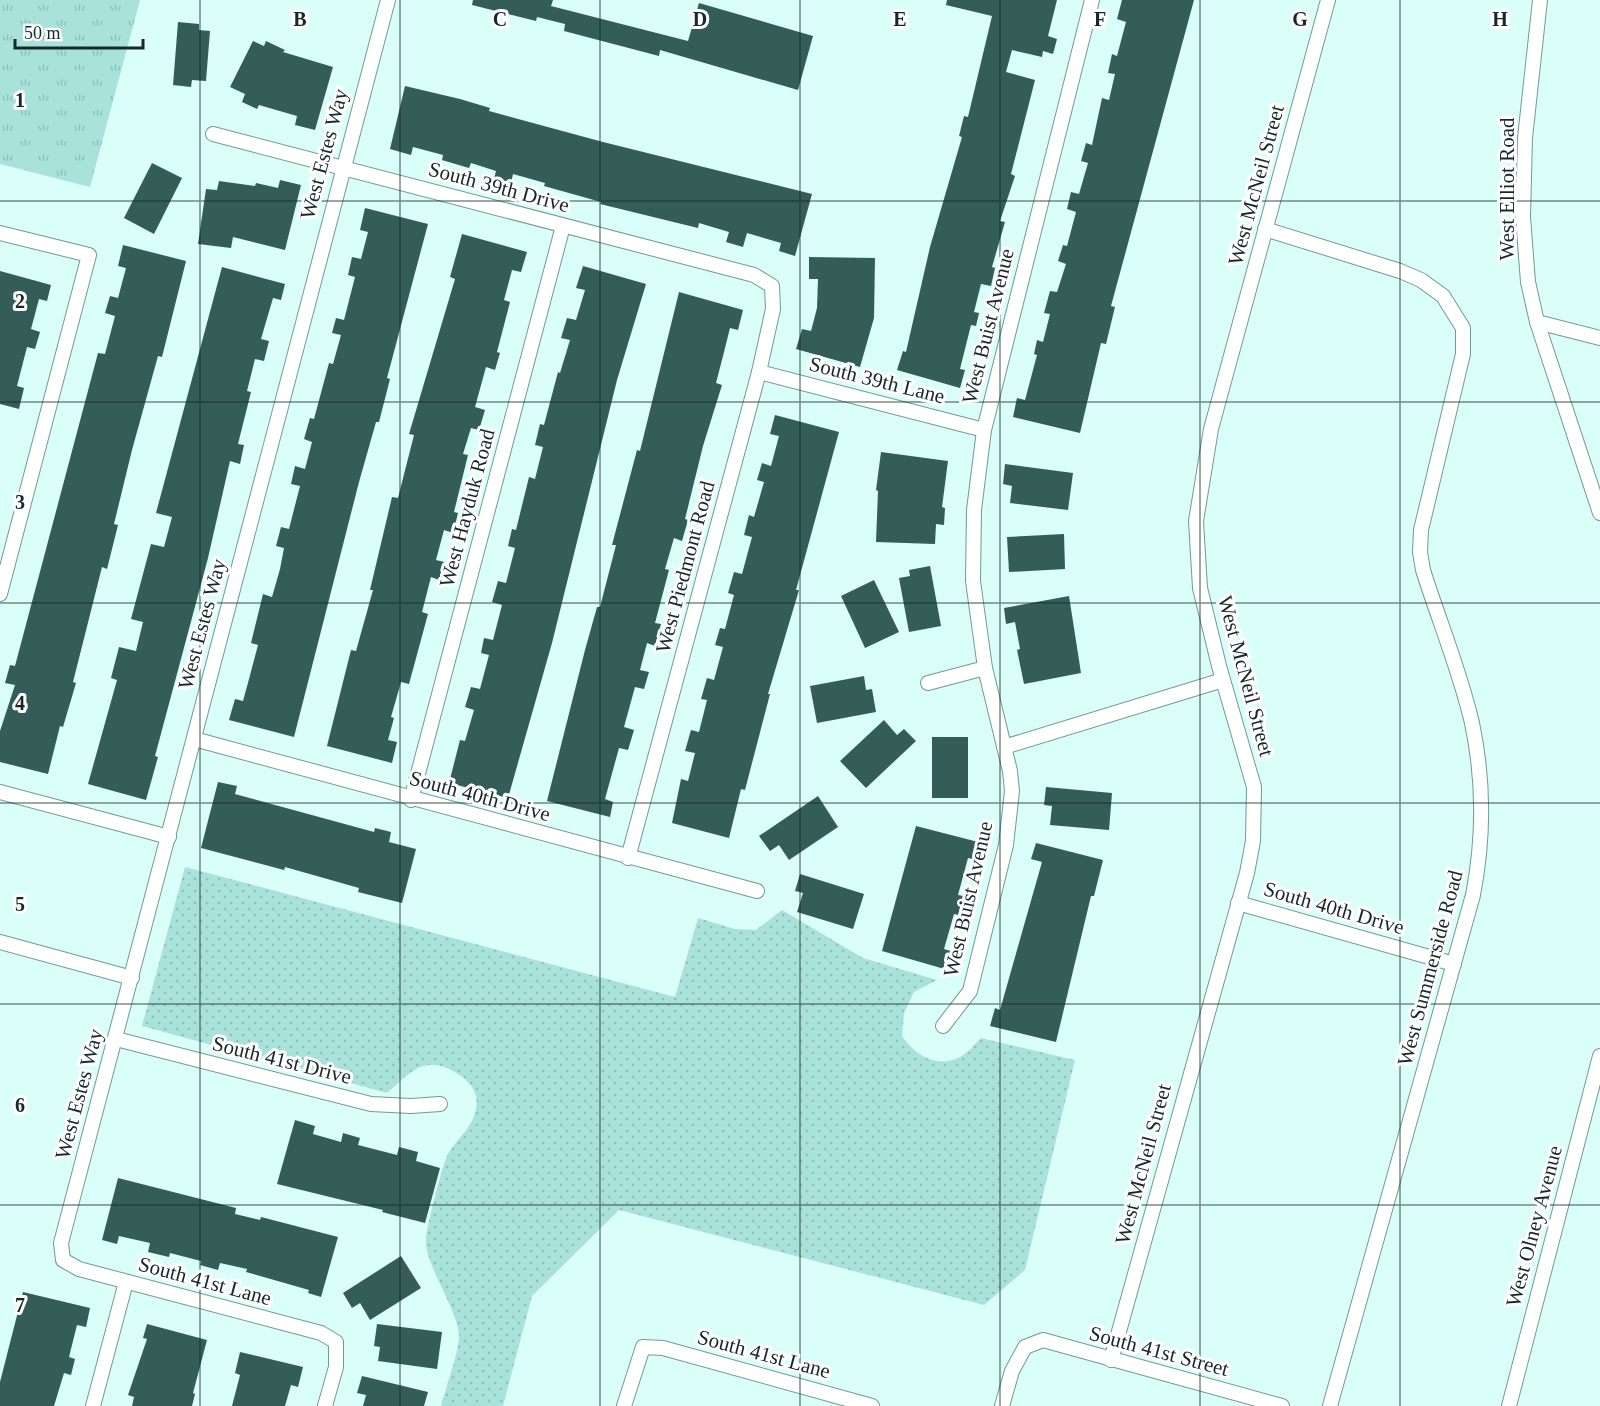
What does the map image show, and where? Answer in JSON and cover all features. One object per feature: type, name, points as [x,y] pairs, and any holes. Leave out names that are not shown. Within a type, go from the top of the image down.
[{"type":"street","name":"West Estes Way","points":[[63,1260],[61,1243],[169,837],[342,166],[388,0]]},
{"type":"street","name":"West Buist Avenue","points":[[943,1026],[970,991],[1006,845],[1012,791],[985,668],[973,581],[974,510],[984,430],[1092,0]]},
{"type":"street","name":"West McNeil Street","points":[[1112,1360],[1253,841],[1254,787],[1223,680],[1200,588],[1196,521],[1211,429],[1328,0]]},
{"type":"street","name":"West Elliot Road","points":[[1540,0],[1525,138],[1523,217],[1528,282],[1537,322],[1600,513]]},
{"type":"street","name":"South 39th Drive","points":[[213,134],[754,275],[772,286]]},
{"type":"street","name":"West Hayduk Road","points":[[411,800],[563,226]]},
{"type":"street","name":"West Summerside Road","points":[[1265,230],[1400,270],[1421,280],[1443,296],[1463,328],[1463,354],[1421,530],[1420,552],[1423,570],[1472,724],[1480,780],[1482,824],[1473,895],[1330,1406]]},
{"type":"street","points":[[0,233],[89,255],[0,594]]},
{"type":"street","name":"West Piedmont Road","points":[[628,858],[759,372],[773,309],[772,286]]},
{"type":"street","points":[[1537,322],[1600,338]]},
{"type":"street","name":"South 39th Lane","points":[[759,372],[984,430]]},
{"type":"street","points":[[928,683],[985,668]]},
{"type":"street","points":[[1004,747],[1223,680]]},
{"type":"street","name":"South 40th Drive","points":[[194,739],[411,800],[757,891]]},
{"type":"street","points":[[0,792],[169,837]]},
{"type":"street","name":"South 40th Drive","points":[[1238,903],[1454,964]]},
{"type":"street","points":[[0,942],[132,978]]},
{"type":"street","name":"South 41st Drive","points":[[116,1039],[371,1104],[411,1107],[440,1104]]},
{"type":"street","name":"West Olney Avenue","points":[[1509,1406],[1600,1056]]},
{"type":"street","name":"South 41st Lane","points":[[63,1260],[78,1269],[321,1333],[336,1342],[336,1367],[325,1406]]},
{"type":"street","points":[[93,1406],[126,1282]]},
{"type":"street","name":"South 41st Street","points":[[1002,1406],[1012,1371],[1025,1347],[1043,1340],[1282,1406]]},
{"type":"street","name":"South 41st Lane","points":[[624,1406],[643,1347],[663,1348],[864,1405]]},
{"type":"green space","points":[[0,0],[140,0],[90,187],[0,164]]},
{"type":"green space","points":[[185,867],[675,997],[698,918],[735,929],[756,930],[782,910],[863,958],[937,980],[914,992],[904,1013],[902,1036],[920,1054],[935,1061],[951,1060],[965,1054],[981,1038],[1075,1060],[1025,1270],[984,1305],[619,1210],[532,1296],[503,1406],[441,1406],[455,1359],[459,1335],[453,1313],[430,1261],[426,1240],[447,1156],[474,1117],[477,1100],[475,1092],[465,1079],[439,1066],[422,1066],[387,1093],[142,1026]]},
{"type":"building","points":[[473,0],[553,0],[551,6],[688,41],[699,3],[813,36],[798,90],[660,50],[659,56],[564,31],[565,24],[537,17],[536,21],[472,5]]},
{"type":"building","points":[[947,0],[1057,0],[1048,36],[1057,39],[1053,54],[1043,51],[1042,57],[1012,50],[1006,72],[1035,80],[1011,174],[1015,176],[1000,221],[1005,222],[992,267],[995,268],[991,286],[981,284],[974,312],[979,313],[976,326],[971,325],[960,369],[965,370],[960,388],[897,370],[903,351],[906,352],[930,247],[962,137],[959,136],[964,116],[968,117],[992,16],[946,5]]},
{"type":"building","points":[[1122,0],[1194,0],[1111,306],[1115,307],[1106,344],[1101,343],[1080,433],[1013,417],[1017,398],[1025,400],[1037,355],[1034,354],[1037,340],[1043,342],[1050,314],[1044,313],[1050,291],[1057,292],[1066,264],[1058,261],[1063,245],[1067,246],[1076,212],[1067,209],[1071,192],[1079,194],[1088,163],[1081,161],[1086,143],[1092,145],[1102,98],[1109,100],[1115,74],[1108,73],[1112,54],[1117,56],[1126,22],[1117,19]]},
{"type":"building","points":[[178,22],[199,24],[199,30],[210,31],[206,81],[192,80],[191,87],[173,85]]},
{"type":"building","points":[[253,41],[264,46],[266,41],[285,50],[283,52],[333,67],[315,130],[295,125],[297,116],[259,105],[257,109],[242,102],[245,94],[230,87]]},
{"type":"building","points":[[405,86],[460,99],[490,108],[489,111],[603,142],[812,194],[795,256],[779,251],[781,243],[747,233],[743,247],[726,242],[729,232],[699,223],[698,228],[600,204],[601,202],[544,186],[545,183],[513,174],[511,183],[494,179],[496,171],[471,163],[469,168],[442,160],[443,155],[413,147],[411,155],[390,149]]},
{"type":"building","points":[[152,163],[182,178],[154,234],[124,218]]},
{"type":"building","points":[[280,180],[301,185],[285,250],[233,237],[231,248],[198,244],[206,189],[217,190],[219,181],[255,186],[256,183],[278,188]]},
{"type":"building","points":[[365,208],[428,224],[387,378],[390,379],[379,422],[376,422],[359,482],[294,737],[229,720],[235,699],[243,701],[249,679],[258,645],[251,643],[263,594],[272,597],[280,569],[284,548],[276,546],[281,527],[289,529],[300,486],[291,484],[295,466],[305,469],[312,442],[304,439],[310,418],[314,419],[329,363],[333,364],[341,335],[332,333],[336,318],[344,320],[355,277],[348,275],[352,257],[361,259],[368,232],[360,230]]},
{"type":"building","points":[[462,234],[527,252],[521,272],[512,270],[504,300],[510,302],[497,352],[500,353],[495,370],[486,367],[475,407],[485,410],[479,430],[471,428],[463,454],[468,455],[454,512],[458,513],[453,533],[444,530],[436,560],[444,562],[439,580],[431,577],[422,612],[428,614],[409,684],[401,682],[391,717],[394,718],[388,740],[397,742],[392,763],[327,746],[351,650],[356,651],[373,590],[370,590],[392,497],[398,498],[414,435],[409,434],[455,279],[450,277]]},
{"type":"building","points":[[123,245],[186,261],[162,357],[158,356],[132,450],[114,524],[118,525],[107,569],[102,567],[73,682],[76,683],[63,727],[60,726],[48,774],[0,762],[0,731],[15,685],[5,683],[10,665],[15,666],[98,353],[105,354],[115,316],[105,313],[110,296],[118,298],[126,268],[118,266]]},
{"type":"building","points":[[809,257],[875,258],[874,318],[860,367],[796,349],[802,329],[811,331],[817,308],[818,279],[809,279]]},
{"type":"building","points":[[583,266],[646,284],[617,380],[552,643],[508,798],[449,783],[460,740],[465,741],[474,710],[465,707],[471,687],[480,689],[489,655],[481,653],[484,638],[493,640],[502,605],[492,602],[498,581],[506,583],[515,548],[508,546],[512,529],[516,530],[529,477],[535,479],[543,447],[535,445],[540,424],[544,425],[558,372],[560,373],[570,340],[561,338],[567,318],[576,320],[585,290],[576,288]]},
{"type":"building","points":[[222,267],[285,284],[281,300],[273,298],[261,339],[269,341],[264,361],[255,359],[247,391],[251,392],[238,444],[244,445],[240,464],[230,461],[208,558],[155,756],[158,757],[146,800],[88,784],[117,680],[111,678],[119,647],[136,651],[143,622],[131,619],[151,544],[164,547],[172,517],[156,513]]},
{"type":"building","points":[[0,271],[51,285],[47,301],[39,299],[31,329],[40,332],[35,349],[27,347],[17,386],[24,388],[19,409],[0,404]]},
{"type":"building","points":[[679,292],[743,310],[738,330],[730,328],[716,383],[722,385],[703,446],[685,519],[688,520],[682,541],[674,538],[665,569],[669,570],[655,623],[661,624],[655,646],[647,643],[640,670],[649,672],[644,689],[635,687],[624,727],[634,730],[628,750],[619,748],[605,799],[613,802],[610,817],[547,801],[585,650],[597,607],[600,607],[616,545],[612,545],[637,450],[640,451]]},
{"type":"building","points":[[775,415],[839,432],[796,590],[799,590],[768,694],[770,694],[745,790],[741,789],[729,838],[672,823],[681,779],[688,781],[695,753],[685,751],[691,730],[699,732],[707,700],[701,699],[707,678],[714,680],[723,647],[715,645],[720,628],[725,629],[734,595],[728,593],[734,572],[742,574],[752,537],[744,535],[749,515],[754,517],[764,482],[757,480],[762,463],[771,466],[779,436],[770,434]]},
{"type":"building","points":[[881,452],[948,461],[942,507],[945,508],[944,525],[936,524],[935,544],[876,542],[878,491],[876,490]]},
{"type":"building","points":[[1005,464],[1073,473],[1068,510],[1010,503],[1012,486],[1003,484]]},
{"type":"building","points":[[1064,534],[1065,569],[1009,572],[1007,537]]},
{"type":"building","points":[[930,566],[941,626],[909,632],[899,578],[910,576],[909,570]]},
{"type":"building","points":[[874,580],[899,632],[865,648],[841,596]]},
{"type":"building","points":[[1069,596],[1081,673],[1024,684],[1017,650],[1020,649],[1015,622],[1006,624],[1004,608]]},
{"type":"building","points":[[864,676],[866,690],[872,689],[876,712],[817,723],[810,686]]},
{"type":"building","points":[[884,720],[897,735],[904,729],[916,741],[866,788],[840,761]]},
{"type":"building","points":[[932,737],[968,737],[968,798],[932,798]]},
{"type":"building","points":[[218,782],[237,786],[235,794],[374,832],[375,828],[391,832],[389,842],[416,849],[402,903],[358,892],[359,888],[285,867],[284,870],[201,848]]},
{"type":"building","points":[[1046,787],[1112,793],[1109,830],[1050,825],[1052,806],[1044,805]]},
{"type":"building","points":[[818,796],[838,827],[789,860],[779,845],[770,851],[759,836]]},
{"type":"building","points":[[916,826],[982,843],[977,860],[968,858],[958,895],[963,896],[958,915],[954,914],[944,949],[954,952],[948,970],[882,951]]},
{"type":"building","points":[[1036,843],[1103,860],[1094,896],[1091,896],[1056,1042],[990,1026],[995,1008],[1000,1010],[1042,862],[1031,859]]},
{"type":"building","points":[[800,874],[864,894],[853,929],[797,912],[803,893],[795,891]]},
{"type":"building","points":[[295,1120],[315,1126],[313,1134],[341,1142],[343,1133],[360,1138],[358,1145],[397,1155],[399,1147],[418,1152],[416,1161],[440,1168],[425,1223],[382,1212],[383,1210],[277,1184]]},
{"type":"building","points":[[118,1178],[236,1208],[235,1214],[260,1220],[261,1217],[338,1237],[321,1297],[308,1293],[309,1290],[246,1272],[247,1269],[220,1263],[218,1270],[200,1265],[201,1261],[170,1253],[169,1257],[148,1252],[150,1243],[119,1236],[117,1244],[102,1240]]},
{"type":"building","points":[[401,1256],[421,1288],[370,1320],[360,1303],[352,1308],[343,1293]]},
{"type":"building","points":[[23,1292],[90,1308],[86,1327],[77,1325],[69,1357],[75,1359],[71,1375],[64,1373],[54,1406],[0,1406],[0,1382]]},
{"type":"building","points":[[147,1324],[207,1340],[193,1393],[195,1394],[192,1406],[132,1406],[134,1397],[128,1395],[147,1339],[143,1338]]},
{"type":"building","points":[[377,1324],[442,1332],[437,1369],[378,1361],[380,1347],[374,1346]]},
{"type":"building","points":[[240,1352],[303,1367],[298,1387],[291,1385],[285,1406],[232,1406],[240,1375],[235,1373]]},
{"type":"building","points":[[362,1376],[428,1392],[424,1406],[363,1406],[366,1395],[357,1393]]}]
